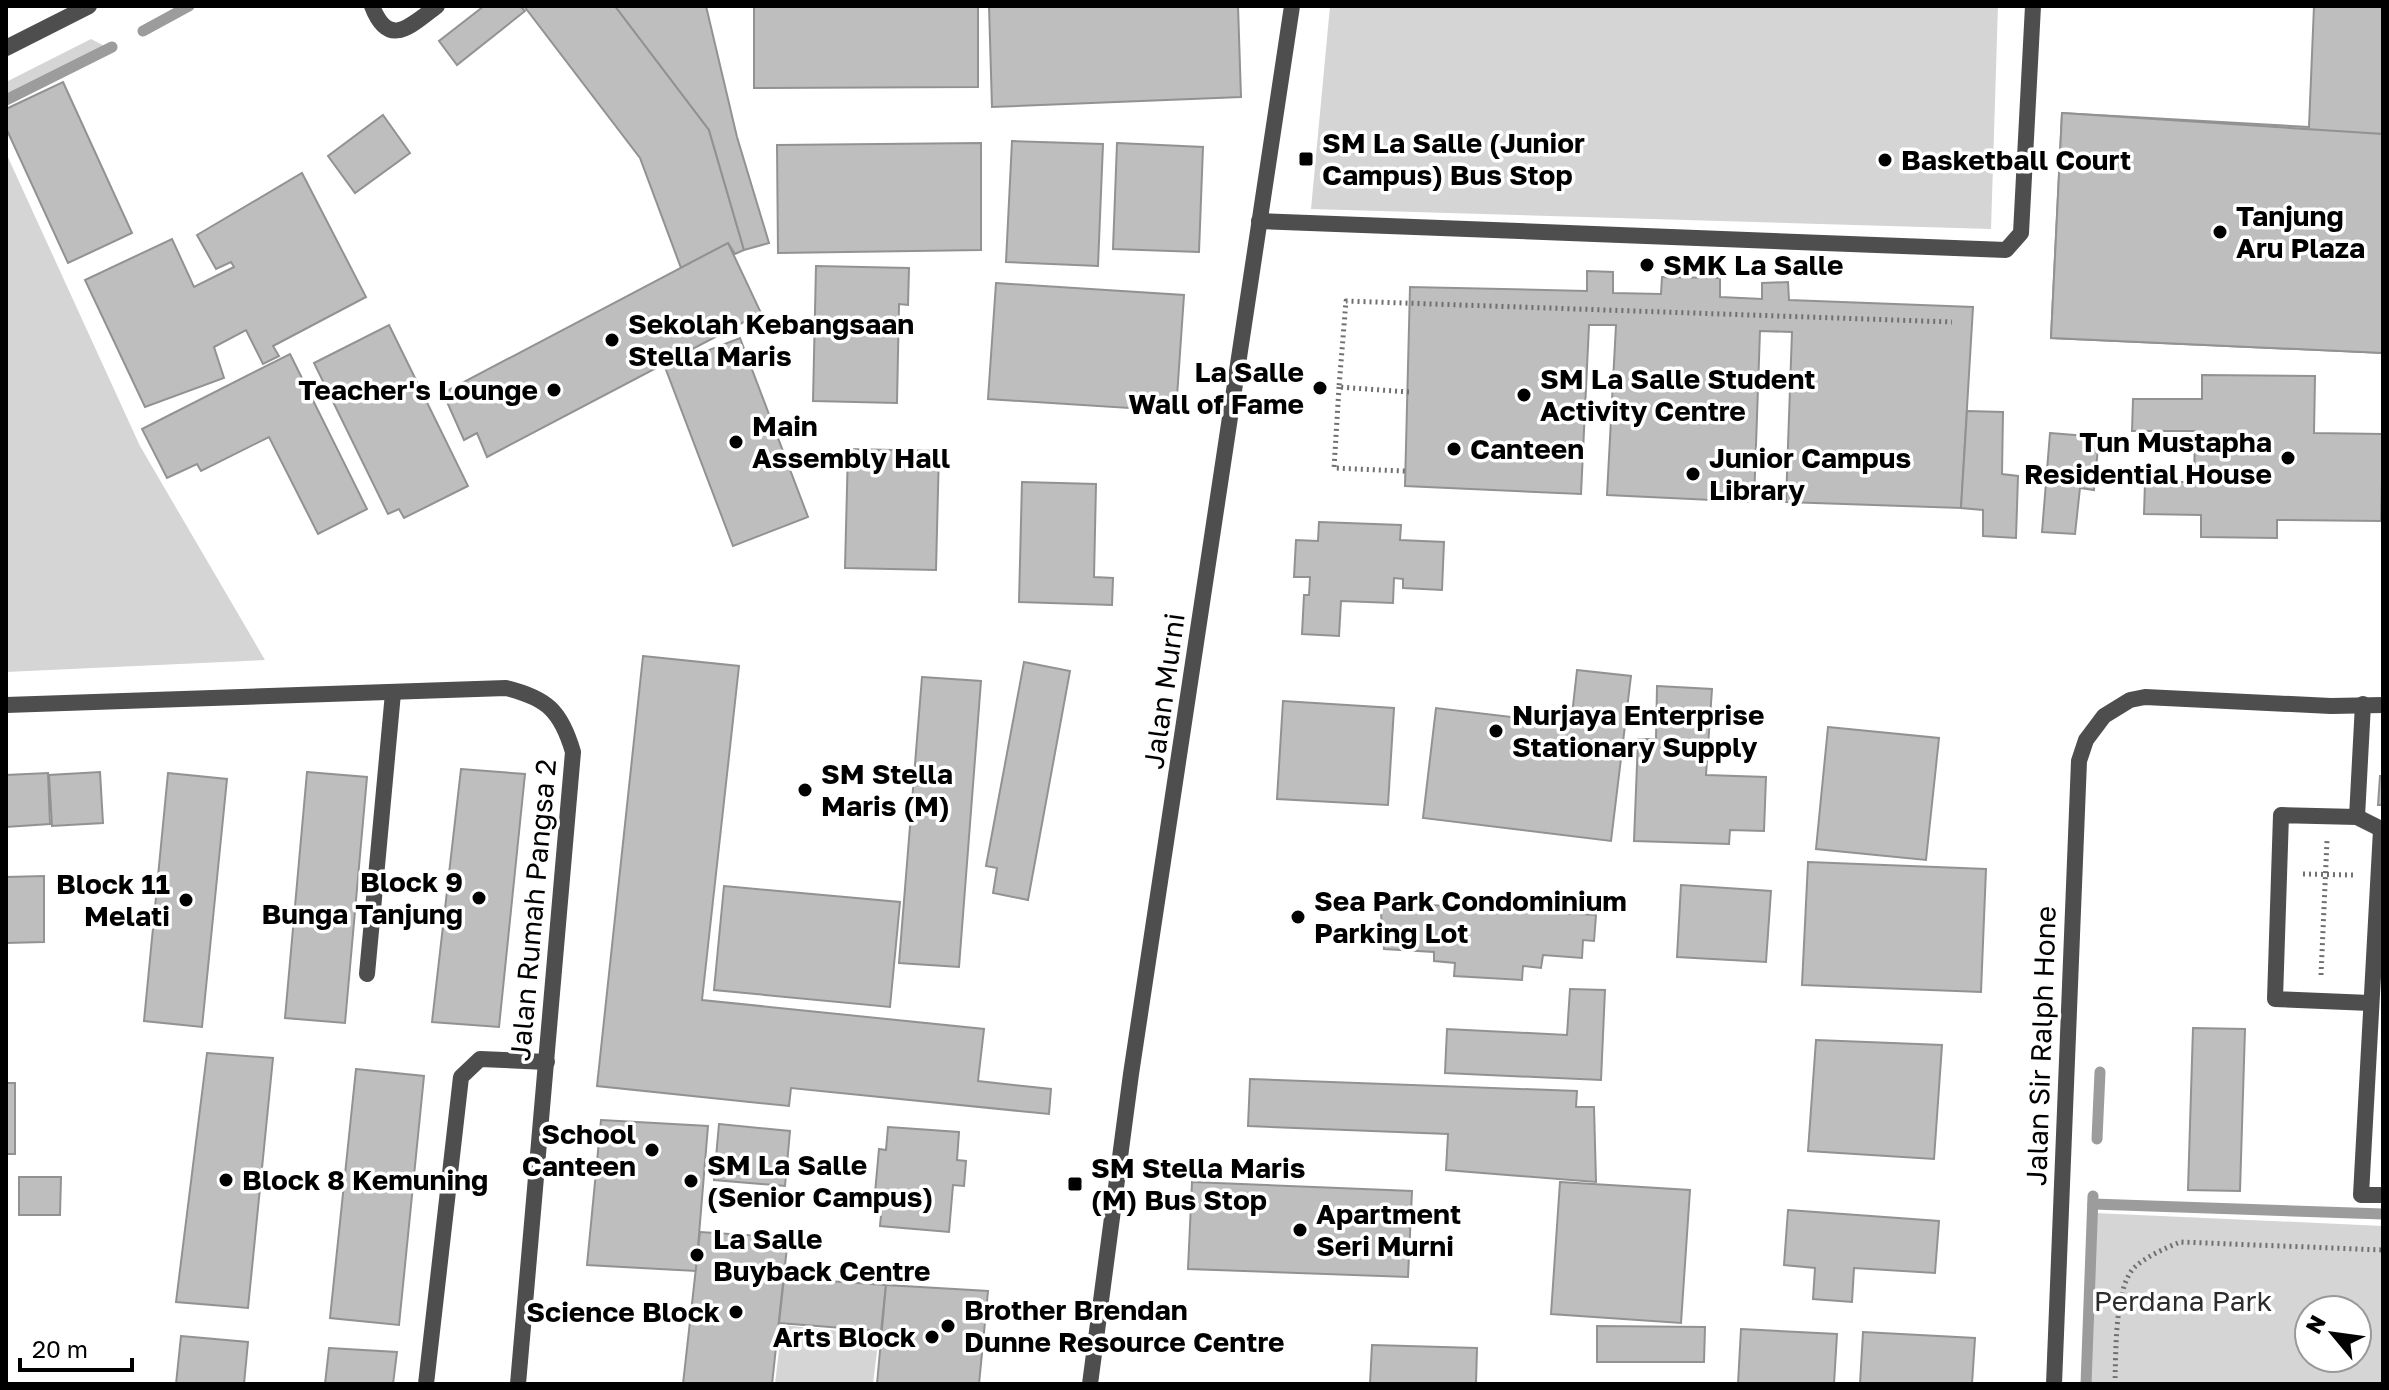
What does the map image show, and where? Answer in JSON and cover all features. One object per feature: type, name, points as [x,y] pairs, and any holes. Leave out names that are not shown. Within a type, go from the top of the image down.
[{"type":"street","points":[[6,48],[89,6]]},
{"type":"street","points":[[372,6],[378,21],[390,31],[403,31],[437,6]]},
{"type":"street","name":"Jalan Murni","points":[[1090,1384],[1131,1074],[1193,683],[1292,6]]},
{"type":"street","points":[[1259,221],[2006,250],[2021,233],[2033,6]]},
{"type":"street","name":"Jalan Rumah Pangsa 2","points":[[6,705],[506,688],[534,695],[552,709],[566,728],[573,752],[518,1384]]},
{"type":"street","points":[[367,974],[393,693]]},
{"type":"street","name":"Jalan Sir Ralph Hone","points":[[2054,1384],[2079,761],[2086,740],[2104,716],[2130,700],[2145,697],[2363,704]]},
{"type":"street","points":[[2357,817],[2363,704],[2383,705]]},
{"type":"street","points":[[2370,1003],[2275,999],[2281,815],[2357,817],[2382,830],[2361,1195],[2383,1195]]},
{"type":"street","points":[[426,1384],[461,1077],[480,1059],[547,1062]]},
{"type":"path","points":[[1405,471],[1334,468],[1346,301],[1952,322]]},
{"type":"path","points":[[1339,387],[1409,392]]},
{"type":"path","points":[[2321,988],[2327,835]]},
{"type":"path","points":[[2294,874],[2356,875]]},
{"type":"path","points":[[2115,1384],[2118,1307],[2133,1268],[2167,1247],[2180,1242],[2383,1250]]},
{"type":"green space","points":[[1330,6],[1998,6],[1991,229],[1311,209]]},
{"type":"green space","points":[[91,39],[114,51],[6,105],[6,82]]},
{"type":"green space","points":[[6,153],[140,446],[265,660],[6,672]]},
{"type":"green space","name":"Perdana Park","points":[[2095,1213],[2383,1226],[2383,1384],[2088,1384]]},
{"type":"green space","points":[[782,1325],[879,1335],[873,1384],[775,1384]]},
{"type":"building","points":[[484,6],[520,6],[525,11],[457,65],[439,41]]},
{"type":"building","points":[[524,6],[615,6],[709,130],[744,250],[735,254],[728,243],[681,268],[640,158]]},
{"type":"building","points":[[615,6],[706,6],[737,137],[769,243],[744,250],[709,130]]},
{"type":"building","points":[[754,6],[978,6],[978,87],[754,88]]},
{"type":"building","points":[[989,6],[1238,6],[1241,97],[992,107]]},
{"type":"building","name":"Tanjung Aru Plaza","points":[[2314,6],[2383,6],[2383,353],[2051,338],[2062,113],[2309,127]]},
{"type":"building","points":[[63,82],[132,233],[68,263],[6,128],[6,109]]},
{"type":"building","name":"Tanjung Aru Plaza","points":[[2062,113],[2383,134],[2383,353],[2051,338]]},
{"type":"building","points":[[383,115],[410,153],[355,193],[328,156]]},
{"type":"building","points":[[1012,141],[1103,144],[1098,266],[1006,262]]},
{"type":"building","points":[[981,143],[981,250],[778,253],[777,145]]},
{"type":"building","points":[[1117,143],[1203,147],[1199,252],[1113,249]]},
{"type":"building","points":[[302,173],[366,297],[273,346],[279,356],[263,364],[246,330],[214,347],[224,378],[145,407],[85,280],[172,239],[194,287],[234,267],[231,262],[216,269],[197,235]]},
{"type":"building","points":[[728,243],[761,313],[487,457],[477,433],[464,440],[443,393]]},
{"type":"building","points":[[816,266],[909,268],[908,305],[899,304],[897,403],[813,401]]},
{"type":"building","points":[[1587,271],[1613,272],[1613,293],[1661,294],[1662,277],[1720,278],[1720,297],[1762,299],[1762,283],[1788,282],[1789,300],[1973,307],[1961,508],[1786,502],[1792,332],[1760,331],[1754,502],[1607,495],[1616,325],[1589,325],[1581,494],[1405,486],[1410,287],[1587,291]]},
{"type":"building","points":[[996,283],[1184,295],[1176,411],[988,399]]},
{"type":"building","points":[[389,325],[468,486],[404,518],[399,509],[388,514],[314,363]]},
{"type":"building","name":"Main Assembly Hall","points":[[740,338],[808,517],[733,546],[665,367]]},
{"type":"building","points":[[290,354],[367,509],[318,534],[269,437],[201,471],[197,464],[167,478],[142,429]]},
{"type":"building","name":"Tun Mustapha Residential House","points":[[2202,375],[2315,376],[2314,433],[2383,434],[2381,521],[2277,520],[2277,538],[2201,537],[2201,515],[2144,514],[2145,482],[2194,482],[2195,431],[2132,431],[2133,399],[2202,399]]},
{"type":"building","points":[[1967,411],[2003,412],[2002,474],[2018,476],[2016,538],[1983,536],[1983,510],[1961,508]]},
{"type":"building","points":[[2050,433],[2099,437],[2094,490],[2080,488],[2075,534],[2042,532]]},
{"type":"building","points":[[848,449],[939,451],[936,570],[845,568]]},
{"type":"building","points":[[1022,482],[1096,484],[1094,577],[1113,578],[1112,605],[1019,602]]},
{"type":"building","points":[[1319,522],[1401,525],[1400,540],[1444,542],[1442,590],[1403,588],[1403,579],[1394,578],[1393,603],[1341,601],[1339,636],[1302,634],[1304,595],[1309,595],[1310,577],[1294,577],[1296,540],[1318,541]]},
{"type":"building","points":[[643,656],[739,666],[702,1000],[984,1029],[978,1081],[1051,1089],[1049,1114],[791,1088],[789,1106],[597,1086]]},
{"type":"building","points":[[1024,662],[1070,671],[1028,900],[993,893],[997,868],[986,866]]},
{"type":"building","points":[[1577,670],[1631,676],[1611,841],[1423,818],[1436,708],[1571,724]]},
{"type":"building","points":[[922,677],[981,681],[959,967],[899,963]]},
{"type":"building","points":[[1657,686],[1712,689],[1706,775],[1766,777],[1764,831],[1730,830],[1729,844],[1634,841],[1638,739],[1656,739]]},
{"type":"building","points":[[1283,701],[1394,708],[1388,805],[1277,799]]},
{"type":"building","points":[[1828,727],[1939,738],[1926,860],[1816,849]]},
{"type":"building","name":"Block 9 Bunga Tanjung","points":[[461,769],[525,774],[499,1027],[432,1022]]},
{"type":"building","points":[[100,772],[103,823],[52,826],[49,775]]},
{"type":"building","points":[[307,772],[367,777],[345,1023],[285,1018]]},
{"type":"building","points":[[48,773],[50,824],[6,827],[6,775]]},
{"type":"building","name":"Block 11 Melati","points":[[168,773],[227,779],[202,1027],[144,1021]]},
{"type":"building","points":[[2380,776],[2383,776],[2383,805],[2378,805]]},
{"type":"building","points":[[1808,862],[1986,869],[1981,992],[1802,985]]},
{"type":"building","points":[[44,876],[44,942],[6,943],[6,877]]},
{"type":"building","points":[[1681,885],[1771,891],[1766,962],[1677,957]]},
{"type":"building","points":[[724,886],[900,902],[890,1007],[714,990]]},
{"type":"building","points":[[1380,902],[1596,915],[1594,941],[1583,940],[1582,958],[1543,955],[1541,968],[1523,966],[1522,980],[1454,976],[1455,963],[1434,961],[1434,952],[1384,949]]},
{"type":"building","points":[[1570,989],[1605,990],[1601,1080],[1445,1073],[1447,1029],[1567,1035]]},
{"type":"building","points":[[2193,1028],[2245,1029],[2240,1191],[2188,1190]]},
{"type":"building","points":[[1816,1040],[1942,1045],[1934,1159],[1808,1151]]},
{"type":"building","name":"Block 8 Kemuning","points":[[207,1053],[273,1058],[248,1308],[176,1302]]},
{"type":"building","points":[[356,1069],[424,1076],[399,1325],[330,1318]]},
{"type":"building","points":[[1250,1079],[1577,1091],[1576,1107],[1594,1107],[1596,1182],[1446,1170],[1448,1134],[1248,1126]]},
{"type":"building","points":[[6,1083],[15,1083],[15,1154],[6,1154]]},
{"type":"building","points":[[601,1120],[708,1126],[696,1271],[587,1265]]},
{"type":"building","points":[[719,1124],[790,1131],[785,1186],[714,1180]]},
{"type":"building","points":[[888,1127],[959,1132],[957,1160],[966,1161],[964,1186],[953,1185],[949,1232],[880,1226],[882,1204],[874,1204],[879,1149],[886,1150]]},
{"type":"building","points":[[19,1177],[61,1177],[60,1215],[19,1215]]},
{"type":"building","name":"Apartment Seri Murni","points":[[1192,1182],[1412,1191],[1408,1277],[1188,1269]]},
{"type":"building","points":[[1560,1182],[1690,1190],[1681,1323],[1551,1314]]},
{"type":"building","points":[[1788,1210],[1939,1221],[1935,1273],[1854,1268],[1852,1302],[1813,1299],[1815,1268],[1784,1265]]},
{"type":"building","name":"Science Block","points":[[700,1232],[788,1238],[772,1384],[683,1384]]},
{"type":"building","points":[[784,1278],[886,1285],[881,1331],[779,1323]]},
{"type":"building","name":"Arts Block","points":[[886,1285],[988,1291],[979,1384],[877,1384]]},
{"type":"building","points":[[1597,1326],[1705,1327],[1704,1362],[1597,1362]]},
{"type":"building","points":[[1741,1329],[1837,1334],[1834,1384],[1738,1384]]},
{"type":"building","points":[[1863,1332],[1975,1338],[1972,1384],[1860,1384]]},
{"type":"building","points":[[181,1336],[248,1342],[244,1384],[176,1384]]},
{"type":"building","points":[[1372,1345],[1477,1348],[1476,1384],[1370,1384]]},
{"type":"building","points":[[329,1348],[397,1352],[393,1384],[325,1384]]},
{"type":"waterway","points":[[143,31],[189,6]]},
{"type":"waterway","points":[[6,100],[112,47]]},
{"type":"waterway","points":[[2097,1139],[2100,1072]]},
{"type":"waterway","points":[[2086,1384],[2093,1196]]},
{"type":"waterway","points":[[2093,1204],[2383,1214]]},
{"type":"place","name":"SM La Salle (Junior Campus) Bus Stop","points":[[1306,159]]},
{"type":"place","name":"Basketball Court","points":[[1885,160]]},
{"type":"place","name":"Tanjung Aru Plaza","points":[[2220,232]]},
{"type":"place","name":"SMK La Salle","points":[[1647,265]]},
{"type":"place","name":"Sekolah Kebangsaan Stella Maris","points":[[612,340]]},
{"type":"place","name":"La Salle Wall of Fame","points":[[1320,388]]},
{"type":"place","name":"Teacher's Lounge","points":[[554,390]]},
{"type":"place","name":"SM La Salle Student Activity Centre","points":[[1524,395]]},
{"type":"place","name":"Main Assembly Hall","points":[[736,442]]},
{"type":"place","name":"Canteen","points":[[1454,449]]},
{"type":"place","name":"Tun Mustapha Residential House","points":[[2288,458]]},
{"type":"place","name":"Junior Campus Library","points":[[1693,474]]},
{"type":"place","name":"Nurjaya Enterprise Stationary Supply","points":[[1496,731]]},
{"type":"place","name":"SM Stella Maris (M)","points":[[805,790]]},
{"type":"place","name":"Block 9 Bunga Tanjung","points":[[479,898]]},
{"type":"place","name":"Block 11 Melati","points":[[186,900]]},
{"type":"place","name":"Sea Park Condominium Parking Lot","points":[[1298,917]]},
{"type":"place","name":"School Canteen","points":[[652,1150]]},
{"type":"place","name":"Block 8 Kemuning","points":[[226,1180]]},
{"type":"place","name":"SM La Salle (Senior Campus)","points":[[691,1181]]},
{"type":"place","name":"SM Stella Maris (M) Bus Stop","points":[[1075,1184]]},
{"type":"place","name":"Apartment Seri Murni","points":[[1300,1230]]},
{"type":"place","name":"La Salle Buyback Centre","points":[[697,1255]]},
{"type":"place","name":"Science Block","points":[[736,1312]]},
{"type":"place","name":"Brother Brendan Dunne Resource Centre","points":[[948,1326]]},
{"type":"place","name":"Arts Block","points":[[932,1337]]}]
